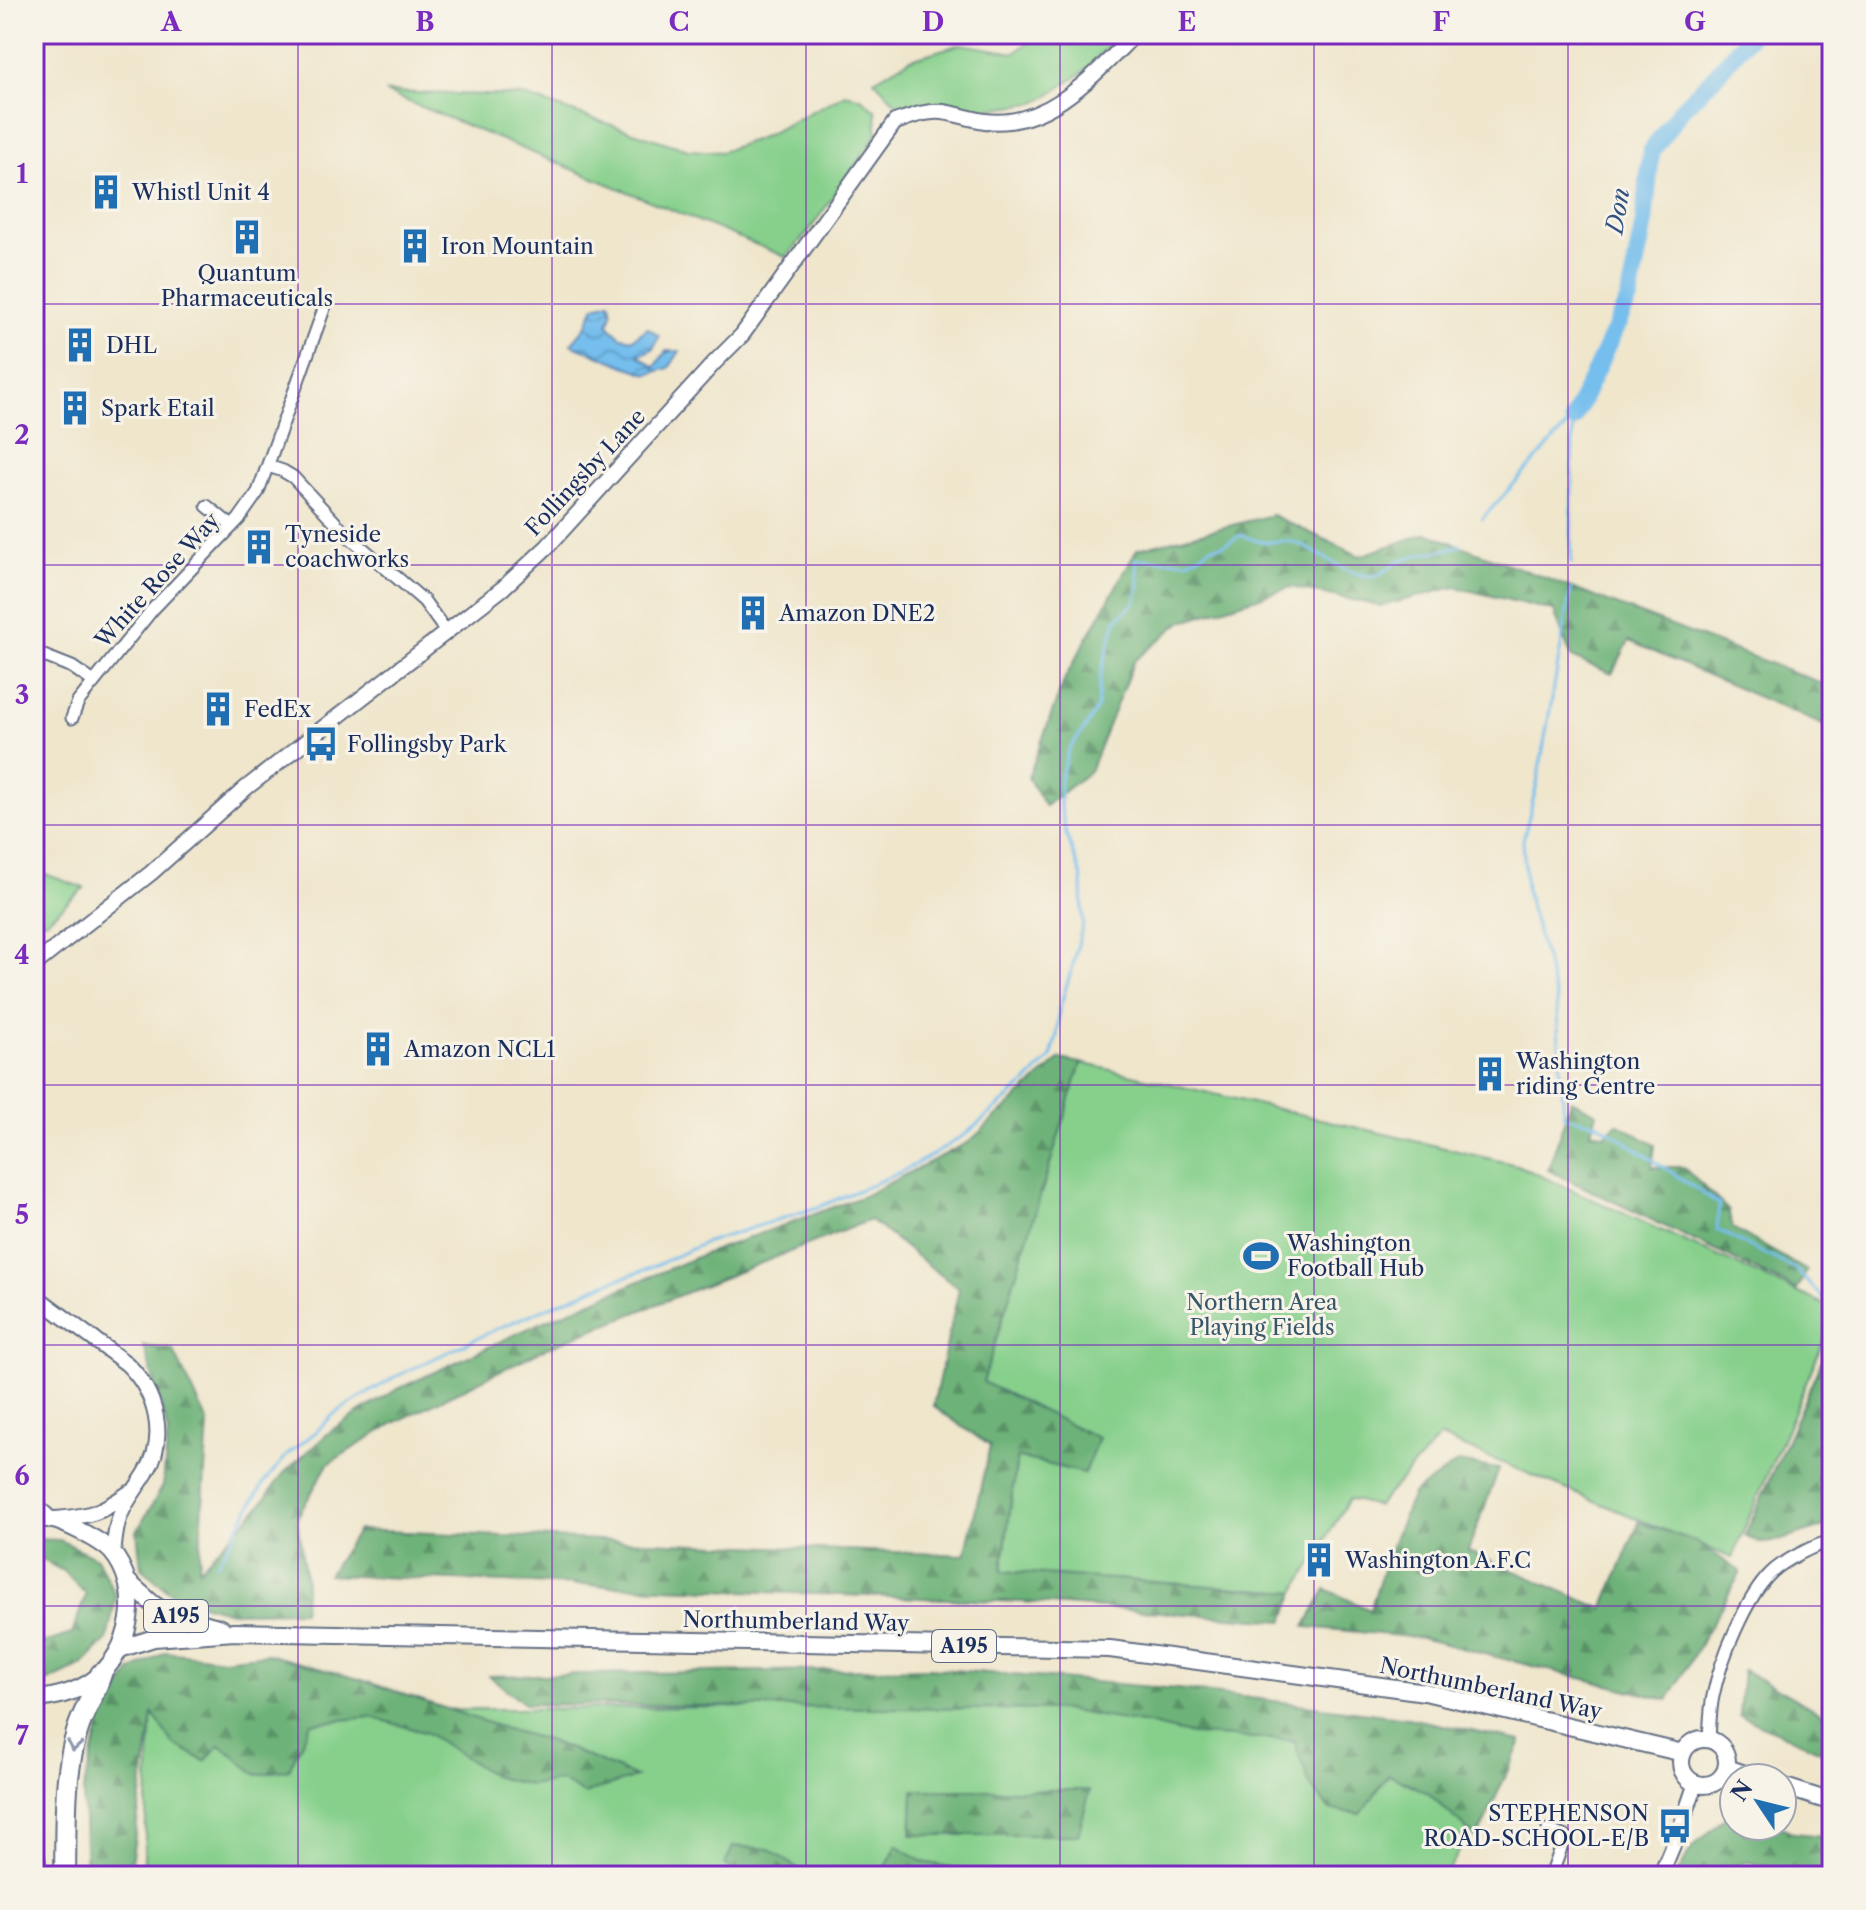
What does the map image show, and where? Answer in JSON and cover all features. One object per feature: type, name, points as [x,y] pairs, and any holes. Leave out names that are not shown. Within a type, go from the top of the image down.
[{"type":"highway","points":[[65,1876],[68,1782],[77,1731],[101,1674]]},
{"type":"highway","points":[[34,1858],[37,1876]]},
{"type":"main road","points":[[38,1700],[83,1687],[101,1674],[120,1649],[129,1619],[130,1600],[127,1581],[113,1553],[103,1543],[42,1516]]},
{"type":"main road","name":"Northumberland Way","points":[[127,1581],[167,1613],[234,1632]]},
{"type":"main road","name":"Northumberland Way","points":[[120,1649],[154,1638],[234,1632],[1110,1649],[1425,1692],[1683,1753]]},
{"type":"main road","points":[[1718,1780],[1710,1784],[1689,1779],[1682,1765],[1683,1753],[1694,1741],[1709,1739],[1722,1748],[1727,1762]]},
{"type":"main road","points":[[1798,1791],[1832,1802]]},
{"type":"street","name":"Follingsby Lane","points":[[34,965],[151,873],[246,788],[503,588],[548,546],[742,335],[895,122],[917,114],[939,112],[987,121],[1016,121],[1041,113],[1087,82],[1135,34]]},
{"type":"street","name":"White Rose Way","points":[[72,718],[78,702],[152,610],[232,526],[258,492],[325,306]]},
{"type":"street","points":[[268,466],[293,477],[345,533],[424,601],[447,633]]},
{"type":"street","points":[[207,506],[232,526]]},
{"type":"street","points":[[34,652],[72,667],[94,682]]},
{"type":"street","points":[[34,1295],[127,1364],[139,1375],[152,1398],[157,1424],[155,1450],[147,1472],[118,1519],[113,1553]]},
{"type":"street","points":[[42,1516],[93,1515],[135,1488]]},
{"type":"street","points":[[1709,1739],[1713,1695],[1741,1619],[1754,1595],[1772,1572],[1803,1553],[1832,1541]]},
{"type":"street","points":[[1660,1876],[1696,1783]]},
{"type":"street","points":[[1548,1830],[1565,1837],[1551,1876]]},
{"type":"green space","points":[[1038,34],[1121,34],[1082,73],[1038,102],[974,111],[934,107],[903,111],[874,80],[911,59],[961,44],[1015,53]]},
{"type":"green space","points":[[385,92],[524,96],[688,150],[721,152],[767,135],[845,94],[861,98],[876,111],[877,134],[809,231],[786,257]]},
{"type":"green space","points":[[1272,515],[1360,556],[1427,533],[1832,687],[1832,729],[1629,641],[1612,674],[1571,657],[1554,611],[1455,587],[1381,606],[1291,587],[1181,622],[1134,661],[1090,771],[1045,806],[1028,778],[1065,678],[1137,549]]},
{"type":"green space","points":[[34,870],[84,888],[46,921],[34,917]]},
{"type":"green space","points":[[1060,1059],[1081,1063],[983,1382],[1098,1438],[1084,1473],[1017,1457],[1002,1571],[1295,1592],[1284,1621],[1022,1602],[328,1575],[358,1530],[965,1555],[990,1446],[933,1406],[959,1289],[870,1220],[546,1348],[394,1423],[328,1464],[297,1518],[306,1582],[303,1611],[231,1612],[176,1597],[141,1568],[137,1531],[163,1486],[168,1430],[144,1346],[173,1350],[208,1422],[199,1569],[258,1508],[284,1473],[333,1429],[396,1390],[540,1323],[704,1254],[864,1196],[969,1142]]},
{"type":"green space","name":"Northern Area Playing Fields","points":[[1081,1063],[1517,1165],[1832,1308],[1832,1321],[1732,1558],[1440,1437],[1377,1506],[1349,1499],[1295,1592],[1002,1572],[1017,1457],[983,1382]]},
{"type":"green space","points":[[1571,1100],[1597,1113],[1591,1131],[1605,1135],[1617,1123],[1655,1145],[1652,1167],[1683,1167],[1728,1210],[1733,1228],[1807,1271],[1797,1290],[1548,1170]]},
{"type":"green space","points":[[1832,1337],[1832,1451],[1817,1480],[1832,1484],[1832,1526],[1779,1541],[1758,1542],[1745,1536]]},
{"type":"green space","points":[[1458,1462],[1499,1469],[1468,1551],[1603,1609],[1639,1522],[1695,1541],[1741,1572],[1668,1700],[1421,1638],[1305,1627],[1326,1589],[1370,1610],[1391,1546],[1413,1494]]},
{"type":"green space","points":[[34,1539],[60,1540],[97,1558],[116,1597],[107,1640],[81,1666],[46,1682],[34,1683],[34,1646],[72,1634],[86,1594],[63,1571],[34,1555]]},
{"type":"green space","points":[[166,1652],[224,1659],[267,1654],[359,1679],[550,1741],[636,1777],[584,1794],[561,1781],[529,1785],[495,1777],[427,1733],[371,1717],[311,1723],[289,1769],[257,1775],[220,1745],[205,1761],[174,1745],[153,1714],[131,1863],[132,1876],[86,1876],[83,1791],[102,1718],[131,1671]]},
{"type":"green space","points":[[929,1668],[1188,1690],[1408,1718],[1521,1741],[1477,1839],[1428,1793],[1389,1774],[1361,1814],[1330,1810],[1310,1785],[1294,1740],[1193,1735],[1064,1710],[525,1704],[489,1676]]},
{"type":"green space","points":[[1743,1670],[1832,1719],[1832,1756],[1739,1715]]},
{"type":"green space","points":[[1106,1704],[1496,1780],[1446,1876],[996,1876],[923,1862],[916,1876],[143,1876],[152,1712]]},
{"type":"green space","points":[[913,1790],[1090,1790],[1078,1835],[911,1835]]},
{"type":"green space","points":[[1718,1824],[1718,1842],[1798,1842],[1798,1833],[1832,1837],[1832,1876],[1806,1876],[1748,1862],[1701,1876],[1676,1876],[1692,1848]]},
{"type":"green space","points":[[897,1845],[923,1862],[996,1876],[881,1876]]},
{"type":"green space","points":[[733,1846],[769,1849],[809,1876],[741,1876],[725,1865]]},
{"type":"water","points":[[610,302],[612,313],[608,325],[621,337],[633,339],[648,328],[659,336],[653,349],[638,355],[655,367],[666,351],[680,351],[669,368],[648,374],[571,344],[586,326],[595,306]]},
{"type":"waterway","name":"Don","points":[[1573,419],[1629,299],[1644,222],[1651,152],[1679,112],[1751,34]]},
{"type":"waterway","points":[[1482,519],[1573,419]]},
{"type":"waterway","points":[[1571,563],[1573,419]]},
{"type":"waterway","points":[[217,1564],[263,1484],[289,1453],[350,1404],[395,1377],[503,1326],[648,1269],[704,1243],[821,1206],[899,1173],[966,1134],[1025,1084],[1051,1057],[1059,1010],[1083,923],[1082,878],[1066,834],[1060,805],[1060,779],[1069,749],[1097,708],[1101,672],[1116,620],[1135,603],[1139,586],[1136,559],[1187,561],[1241,535],[1262,542],[1295,543],[1340,567],[1374,576],[1401,560],[1461,545]]},
{"type":"waterway","points":[[1571,589],[1537,784],[1523,840],[1526,890],[1556,998],[1564,1116],[1599,1124],[1719,1204],[1717,1230],[1795,1269],[1832,1307]]},
{"type":"place","name":"Whistl Unit 4","points":[[106,192]]},
{"type":"place","name":"Quantum Pharmaceuticals","points":[[247,237]]},
{"type":"place","name":"Iron Mountain","points":[[415,246]]},
{"type":"place","name":"DHL","points":[[80,345]]},
{"type":"place","name":"Spark Etail","points":[[75,408]]},
{"type":"place","name":"Tyneside coachworks","points":[[259,547]]},
{"type":"place","name":"Amazon DNE2","points":[[753,613]]},
{"type":"place","name":"FedEx","points":[[218,709]]},
{"type":"place","name":"Follingsby Park","points":[[321,744]]},
{"type":"place","name":"Amazon NCL1","points":[[378,1049]]},
{"type":"place","name":"Washington riding Centre","points":[[1490,1074]]},
{"type":"place","name":"Washington Football Hub","points":[[1261,1256]]},
{"type":"place","name":"Washington A.F.C","points":[[1319,1560]]},
{"type":"place","name":"STEPHENSON ROAD-SCHOOL-E/B","points":[[1675,1826]]}]
